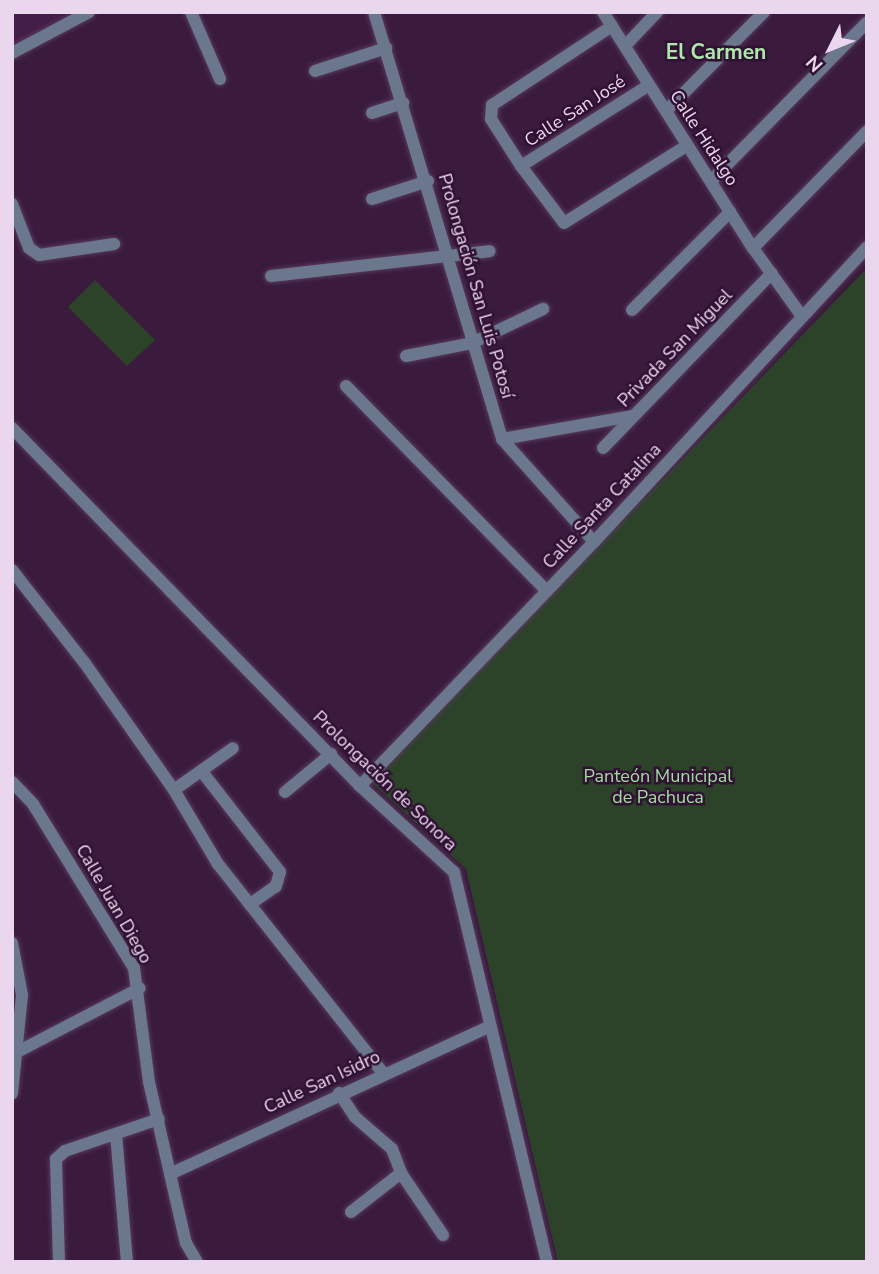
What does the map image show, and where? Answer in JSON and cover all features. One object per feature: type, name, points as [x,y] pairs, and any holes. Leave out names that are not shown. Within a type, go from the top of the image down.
[{"type":"street","points":[[12,54],[89,12]]},
{"type":"street","points":[[191,12],[220,79]]},
{"type":"street","name":"Prolongación San Luis Potosí","points":[[374,12],[428,181],[447,256],[502,439],[594,542]]},
{"type":"street","name":"Calle Hidalgo","points":[[603,12],[753,248],[801,315]]},
{"type":"street","points":[[625,46],[657,12]]},
{"type":"street","points":[[666,111],[764,12]]},
{"type":"street","points":[[712,181],[867,22]]},
{"type":"street","points":[[612,26],[488,111],[521,166],[564,223],[688,145]]},
{"type":"street","points":[[315,71],[386,48]]},
{"type":"street","name":"Calle San José","points":[[521,166],[649,85]]},
{"type":"street","points":[[372,113],[403,103]]},
{"type":"street","points":[[753,248],[867,131]]},
{"type":"street","points":[[373,199],[428,181]]},
{"type":"street","points":[[12,204],[29,248],[39,254],[114,244]]},
{"type":"street","points":[[632,310],[730,212]]},
{"type":"street","name":"Calle Santa Catalina","points":[[360,786],[594,542],[801,315],[867,247]]},
{"type":"street","points":[[271,276],[490,251]]},
{"type":"street","name":"Privada San Miguel","points":[[603,449],[772,273]]},
{"type":"street","points":[[405,356],[472,343],[543,309]]},
{"type":"street","points":[[346,386],[547,591]]},
{"type":"street","points":[[502,439],[633,416]]},
{"type":"street","name":"Prolongación de Sonora","points":[[12,428],[360,786],[454,872],[548,1262]]},
{"type":"street","points":[[12,570],[84,662],[174,790],[195,832],[374,1076]]},
{"type":"street","points":[[174,790],[203,773],[233,748]]},
{"type":"street","points":[[285,792],[331,754]]},
{"type":"street","points":[[203,773],[281,877],[250,904]]},
{"type":"street","name":"Calle Juan Diego","points":[[12,782],[33,804],[134,968],[140,988],[149,1082],[186,1243],[197,1262]]},
{"type":"street","points":[[12,943],[19,1051],[12,1093]]},
{"type":"street","points":[[19,1051],[140,988]]},
{"type":"street","name":"Calle San Isidro","points":[[170,1174],[374,1076],[491,1026]]},
{"type":"street","points":[[339,1093],[355,1117],[392,1149],[401,1173],[443,1235]]},
{"type":"street","points":[[59,1262],[56,1159],[65,1151],[159,1119]]},
{"type":"street","points":[[116,1134],[127,1262]]},
{"type":"street","points":[[351,1212],[401,1173]]},
{"type":"shaded area","points":[[12,12],[69,12],[71,22],[12,52]]},
{"type":"green space","name":"Panteón Municipal de Pachuca","points":[[867,268],[867,1262],[558,1262],[466,869],[371,782]]},
{"type":"green space","points":[[95,280],[155,340],[127,366],[68,307]]},
{"type":"district","name":"El Carmen","points":[[716,52]]}]
